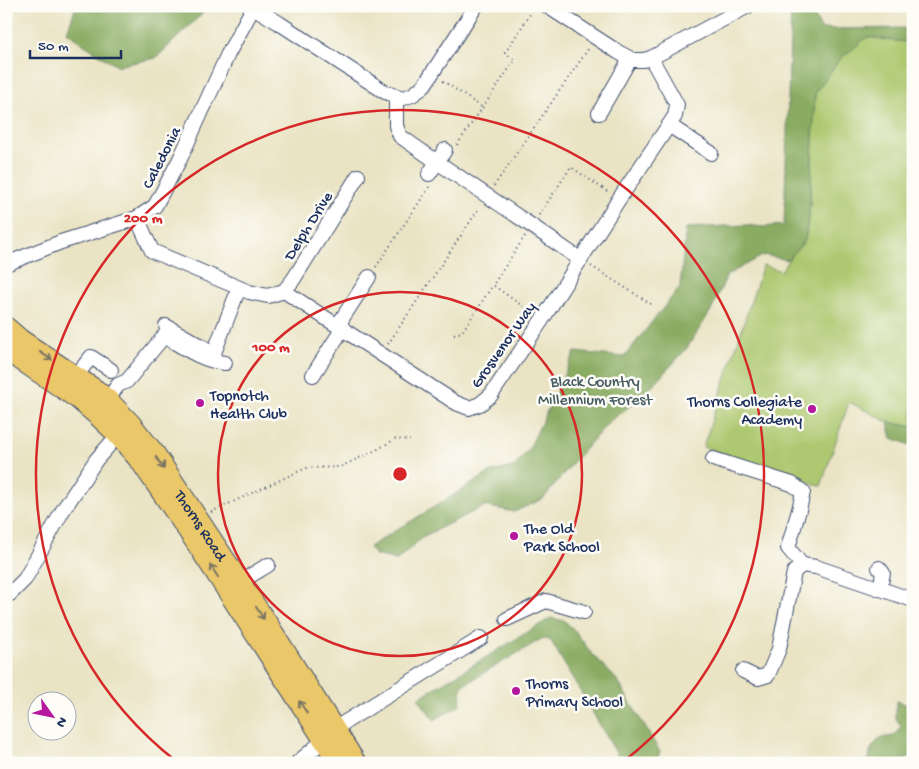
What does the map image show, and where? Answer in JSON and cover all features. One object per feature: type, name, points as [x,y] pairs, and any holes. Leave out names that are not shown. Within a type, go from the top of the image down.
[{"type":"highway","name":"Thorns Road","points":[[6,328],[76,376],[102,407],[118,436],[141,462],[168,501],[318,742],[339,763]]},
{"type":"highway","name":"Thorns Road","points":[[6,350],[78,399],[102,407],[127,420],[155,454],[240,582],[318,742],[356,763]]},
{"type":"street","points":[[253,7],[370,83],[385,92],[404,98],[412,95],[426,84],[476,6]]},
{"type":"street","points":[[547,6],[633,60],[651,58],[748,6]]},
{"type":"street","name":"Caledonia","points":[[6,264],[61,242],[138,218],[155,206],[184,151],[228,54],[253,7]]},
{"type":"street","points":[[600,113],[630,58]]},
{"type":"street","name":"Grosvenor Way","points":[[284,291],[456,403],[469,408],[480,404],[491,395],[675,116],[677,104],[651,58]]},
{"type":"street","points":[[396,96],[396,126],[400,136],[436,168],[527,223],[581,260]]},
{"type":"street","points":[[670,125],[711,153]]},
{"type":"street","points":[[436,168],[445,150]]},
{"type":"street","name":"Delph Drive","points":[[284,291],[293,280],[358,176]]},
{"type":"street","points":[[138,218],[152,251],[249,292],[268,296],[284,291]]},
{"type":"street","points":[[313,375],[371,275]]},
{"type":"street","points":[[166,326],[214,353],[239,288]]},
{"type":"street","points":[[102,407],[118,386],[127,381],[164,336],[206,359],[225,363]]},
{"type":"street","points":[[76,376],[91,356],[111,370]]},
{"type":"street","points":[[6,594],[10,594],[26,579],[63,510],[81,482],[96,460],[118,436]]},
{"type":"street","points":[[713,459],[792,484],[803,492],[788,548],[802,565],[816,567],[913,600]]},
{"type":"street","points":[[240,582],[268,565]]},
{"type":"street","points":[[742,671],[758,678],[768,675],[779,649],[794,572],[802,565]]},
{"type":"street","points":[[879,568],[883,573],[880,589]]},
{"type":"street","points":[[507,619],[546,601],[584,612]]},
{"type":"street","points":[[297,763],[318,742],[481,638]]},
{"type":"path","points":[[371,275],[436,168],[483,108],[515,60],[505,53],[535,6]]},
{"type":"path","points":[[432,74],[483,108]]},
{"type":"path","points":[[581,260],[654,306]]},
{"type":"path","points":[[454,334],[462,332],[493,285]]},
{"type":"path","points":[[198,519],[306,468],[340,466],[395,439],[410,440]]},
{"type":"green space","points":[[76,6],[210,6],[156,58],[117,66],[67,32]]},
{"type":"green space","name":"Black Country Millennium Forest","points":[[791,6],[810,6],[821,29],[913,28],[913,43],[867,37],[839,60],[815,93],[810,205],[805,240],[788,260],[764,255],[727,275],[712,309],[687,348],[643,396],[610,421],[543,499],[514,512],[485,506],[424,536],[397,560],[375,555],[369,547],[489,473],[515,466],[529,449],[575,352],[624,357],[680,287],[686,228],[784,225]]},
{"type":"green space","points":[[867,37],[913,43],[913,427],[888,422],[849,402],[821,486],[703,447],[763,265],[781,271],[805,240],[810,205],[815,93],[839,60]]},
{"type":"green space","points":[[888,422],[913,427],[913,446],[892,438]]},
{"type":"green space","points":[[551,618],[565,621],[591,653],[617,680],[660,752],[657,759],[668,763],[622,763],[551,641],[543,638],[462,686],[460,705],[434,720],[418,698]]},
{"type":"green space","points":[[897,701],[913,707],[913,755],[896,763],[868,763],[871,749],[880,738],[894,736],[901,726],[895,717]]},
{"type":"place","name":"Topnotch Health Club","points":[[200,403]]},
{"type":"place","name":"Thorns Collegiate Academy","points":[[812,409]]},
{"type":"place","name":"The Old Park School","points":[[514,536]]},
{"type":"place","name":"Thorns Primary School","points":[[516,691]]}]
